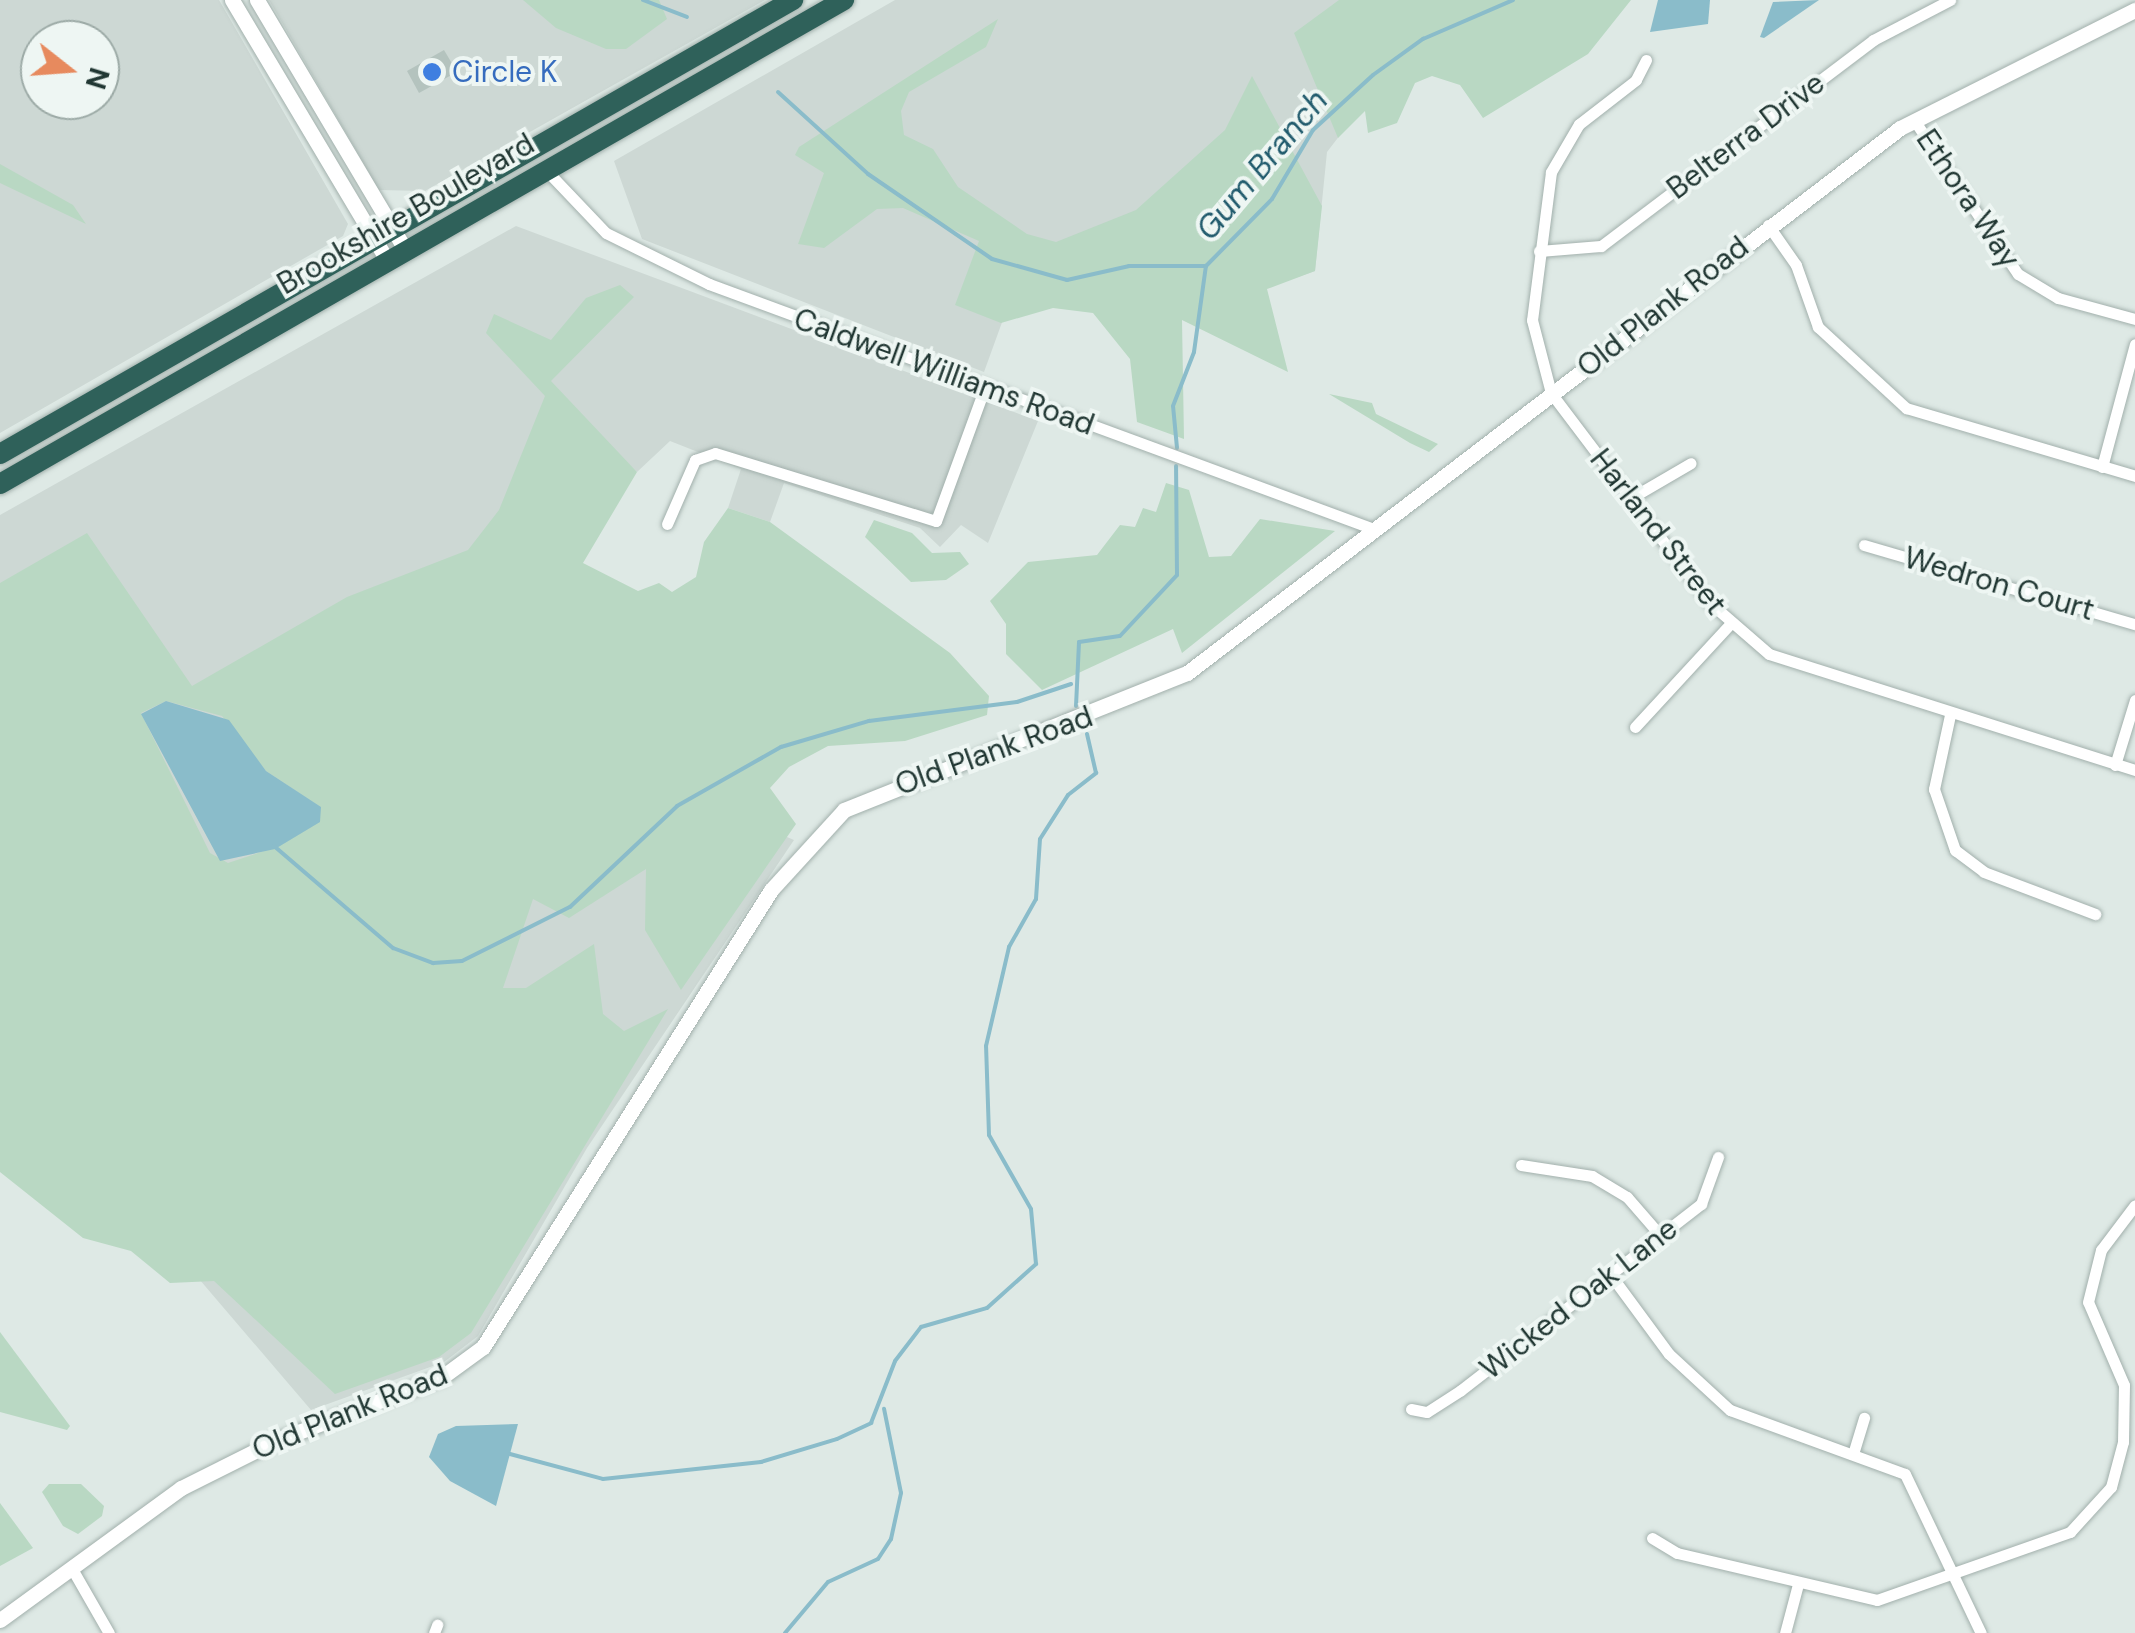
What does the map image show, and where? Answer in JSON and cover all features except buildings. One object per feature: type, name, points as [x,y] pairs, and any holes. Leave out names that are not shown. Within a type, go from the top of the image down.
[{"type":"highway","name":"Brookshire Boulevard","points":[[0,454],[793,0]]},
{"type":"highway","name":"Brookshire Boulevard","points":[[0,483],[844,0]]},
{"type":"highway","points":[[546,169],[687,60]]},
{"type":"highway","points":[[452,222],[524,170],[523,153]]},
{"type":"highway","points":[[140,402],[144,386],[242,316]]},
{"type":"highway","points":[[0,483],[116,403],[128,380]]},
{"type":"street","points":[[232,0],[384,234]]},
{"type":"street","points":[[257,0],[396,255]]},
{"type":"street","name":"Belterra Drive","points":[[1539,251],[1602,246],[1873,40],[1950,0]]},
{"type":"street","name":"Old Plank Road","points":[[0,1620],[190,1483],[442,1378],[483,1347],[750,921],[828,822],[870,796],[1044,736],[1187,673],[1768,225],[1914,120],[2135,10]]},
{"type":"street","name":"Harland Street","points":[[1646,60],[1561,150],[1539,251],[1532,348],[1551,393],[1730,624],[1795,668],[2135,770]]},
{"type":"street","name":"Ethora Way","points":[[1914,120],[2018,274],[2058,298],[2135,320]]},
{"type":"street","name":"Caldwell Williams Road","points":[[546,169],[598,226],[658,262],[985,388],[1372,528]]},
{"type":"street","points":[[1768,225],[1796,265],[1818,327],[1906,408],[2135,476]]},
{"type":"street","points":[[2102,467],[2135,344]]},
{"type":"street","points":[[666,524],[695,460],[714,454],[936,521],[985,388]]},
{"type":"street","points":[[1630,498],[1690,463]]},
{"type":"street","name":"Wedron Court","points":[[1864,545],[2135,624]]},
{"type":"street","points":[[1635,727],[1730,624]]},
{"type":"street","points":[[2116,764],[2135,700]]},
{"type":"street","points":[[1950,715],[1934,789],[1955,850],[1984,872],[2095,914]]},
{"type":"street","name":"Wicked Oak Lane","points":[[1411,1408],[1427,1412],[1461,1390],[1701,1204],[1718,1157]]},
{"type":"street","points":[[1521,1164],[1592,1176],[1627,1197],[1660,1235]]},
{"type":"street","points":[[1652,1538],[1798,1584],[1877,1600],[2070,1532],[2110,1488],[2124,1385],[2089,1290],[2100,1250],[2135,1205]]},
{"type":"street","points":[[1610,1274],[1670,1354],[1730,1410],[1905,1474],[1981,1633]]},
{"type":"street","points":[[1853,1454],[1864,1418]]},
{"type":"street","points":[[71,1567],[109,1633]]},
{"type":"street","points":[[1785,1633],[1798,1584]]},
{"type":"shaded area","points":[[0,0],[219,0],[348,224],[343,236],[0,433]]},
{"type":"shaded area","points":[[269,0],[765,0],[425,191],[379,190]]},
{"type":"shaded area","points":[[895,0],[1444,0],[1327,152],[1315,271],[1258,291],[1013,292],[984,372],[642,239],[614,161]]},
{"type":"shaded area","points":[[516,226],[1038,421],[988,543],[961,525],[940,547],[920,528],[784,483],[770,522],[728,508],[741,469],[670,441],[637,472],[549,388],[560,739],[794,840],[587,1148],[478,1336],[444,1362],[311,1410],[0,1046],[0,515]]},
{"type":"green space","points":[[523,0],[659,0],[667,19],[626,49],[606,49],[556,28]]},
{"type":"green space","points":[[1339,0],[1631,0],[1588,54],[1483,118],[1460,85],[1432,76],[1415,83],[1397,123],[1368,133],[1365,111],[1338,138],[1294,33]]},
{"type":"green space","points":[[998,19],[986,47],[909,92],[901,111],[904,135],[933,149],[958,187],[1027,234],[1056,242],[1136,210],[1225,130],[1252,76],[1322,206],[1315,271],[1267,289],[1288,372],[1182,320],[1184,439],[1137,422],[1130,359],[1093,313],[1053,308],[1001,323],[955,305],[979,241],[903,208],[877,209],[824,248],[798,244],[824,173],[795,155],[799,147]]},
{"type":"green space","points":[[0,164],[73,205],[86,224],[0,183]]},
{"type":"green space","points":[[620,285],[634,297],[551,381],[637,472],[583,563],[638,591],[659,583],[672,592],[696,577],[704,542],[728,508],[770,522],[950,653],[989,696],[987,715],[905,741],[828,746],[789,767],[770,788],[796,824],[681,990],[645,930],[646,869],[569,918],[533,899],[503,988],[526,988],[594,944],[603,1014],[624,1031],[668,1009],[471,1333],[439,1357],[335,1394],[214,1281],[170,1283],[131,1251],[83,1238],[0,1172],[0,583],[87,533],[192,686],[347,597],[468,550],[499,510],[545,396],[486,333],[494,314],[551,340],[586,298]],"holes":[[[166,701],[222,716],[266,771],[320,807],[273,848],[228,863],[210,853],[141,713]]]},
{"type":"green space","points":[[1329,394],[1372,403],[1376,414],[1438,444],[1429,452]]},
{"type":"green space","points":[[1166,483],[1189,490],[1209,557],[1231,556],[1260,519],[1335,531],[1182,653],[1173,629],[1042,690],[1006,654],[1006,624],[990,601],[1028,562],[1097,555],[1120,525],[1135,527],[1143,508],[1156,512]]},
{"type":"green space","points":[[874,520],[912,533],[932,553],[960,552],[969,564],[946,580],[911,582],[865,537]]},
{"type":"green space","points":[[0,1332],[70,1426],[67,1430],[0,1412]]},
{"type":"green space","points":[[49,1484],[81,1484],[104,1506],[102,1516],[78,1534],[63,1526],[42,1492]]},
{"type":"green space","points":[[0,1503],[33,1548],[0,1566]]},
{"type":"water","points":[[1658,0],[1710,0],[1708,24],[1650,32]]},
{"type":"water","points":[[1819,0],[1764,38],[1760,37],[1773,2]]},
{"type":"water","points":[[166,701],[229,720],[266,771],[321,807],[320,822],[275,849],[220,861],[141,714]]},
{"type":"water","points":[[518,1424],[496,1506],[450,1481],[429,1457],[438,1434],[456,1426]]},
{"type":"waterway","points":[[643,0],[687,17]]},
{"type":"waterway","name":"Gum Branch","points":[[1177,448],[1173,406],[1194,352],[1206,266],[1272,199],[1313,130],[1373,75],[1423,39],[1513,0]]},
{"type":"waterway","points":[[778,92],[868,174],[992,259],[1067,280],[1129,266],[1206,266]]},
{"type":"waterway","name":"Gum Branch","points":[[1076,706],[1079,642],[1120,636],[1177,575],[1176,466]]},
{"type":"waterway","points":[[274,846],[393,948],[433,963],[462,961],[570,907],[677,806],[781,747],[869,721],[1017,702],[1071,684]]},
{"type":"waterway","points":[[510,1454],[603,1479],[761,1462],[837,1439],[871,1423],[895,1361],[921,1327],[987,1308],[1036,1264],[1031,1209],[989,1135],[986,1046],[1009,947],[1036,899],[1040,839],[1068,795],[1096,773],[1087,734]]},
{"type":"waterway","points":[[785,1633],[828,1582],[878,1559],[891,1539],[901,1493],[884,1409]]},
{"type":"place","name":"Circle K","points":[[432,72]]}]
